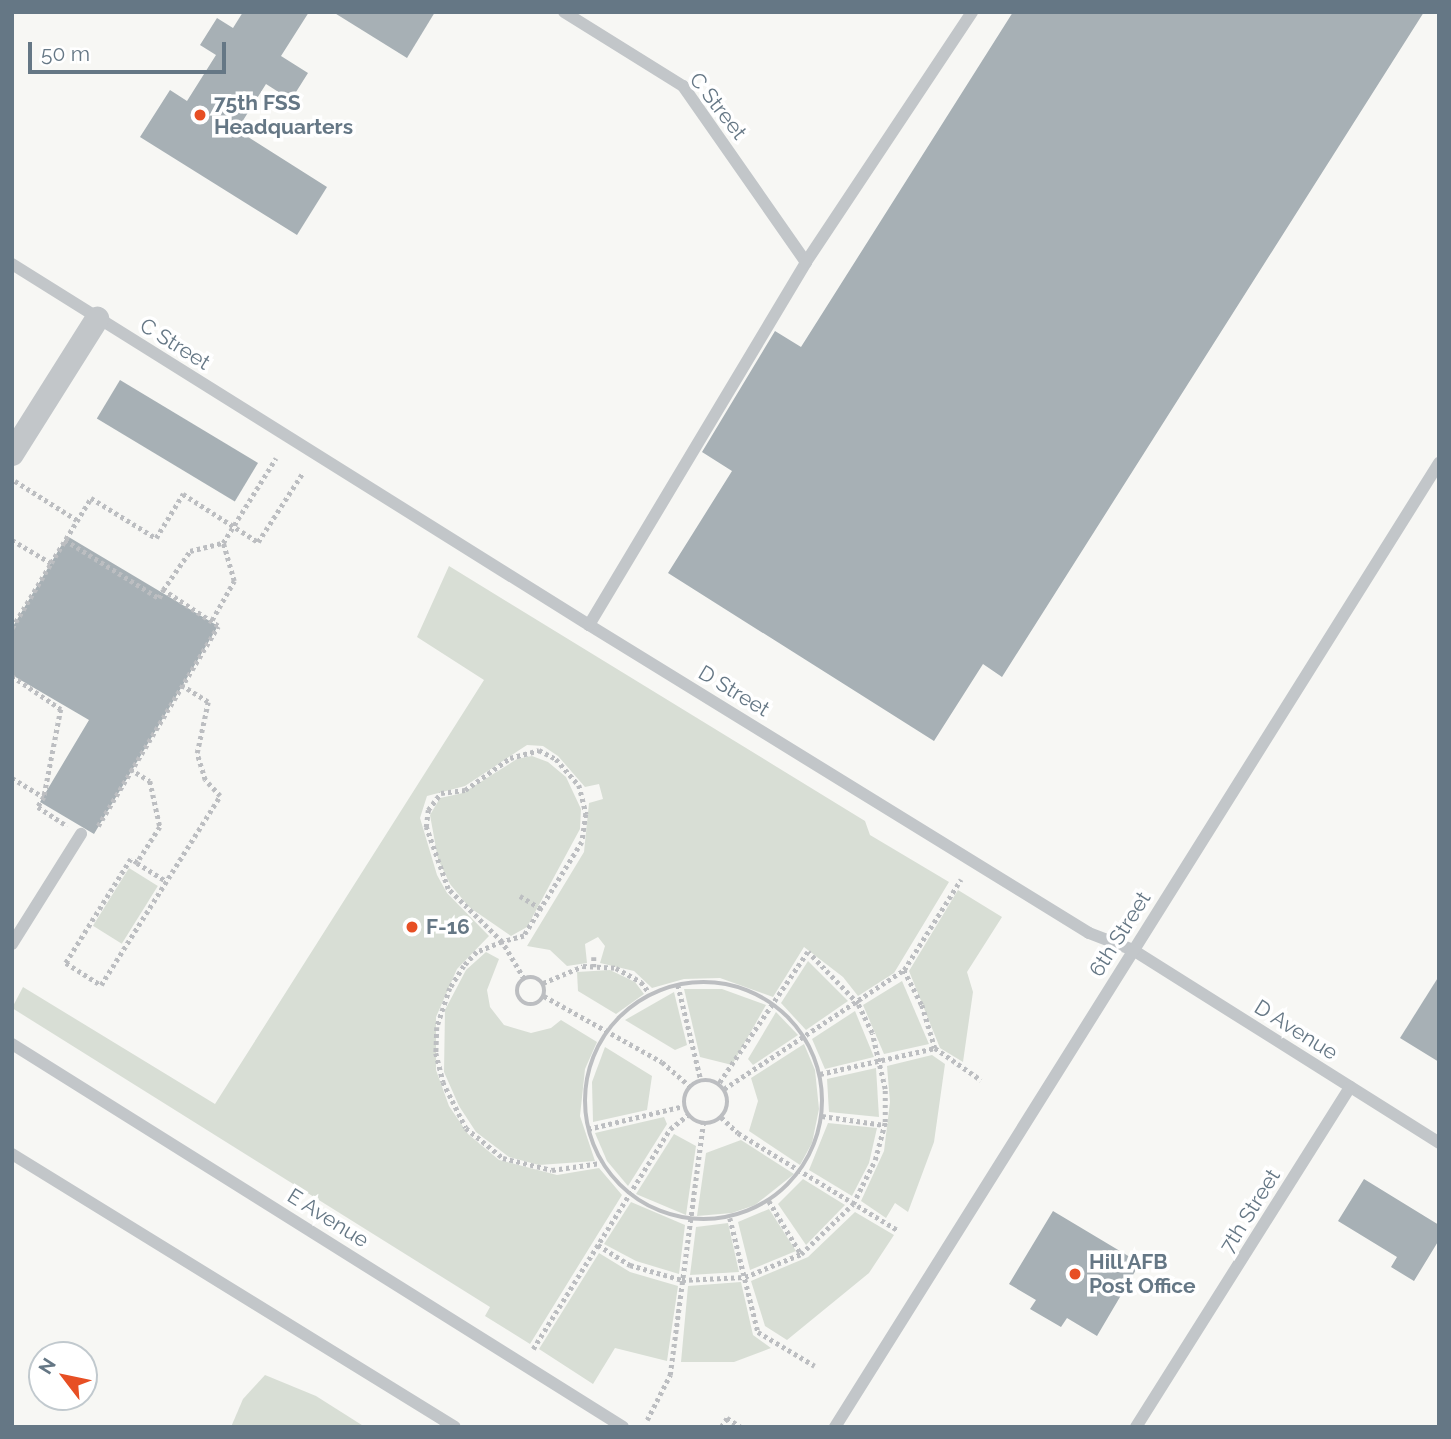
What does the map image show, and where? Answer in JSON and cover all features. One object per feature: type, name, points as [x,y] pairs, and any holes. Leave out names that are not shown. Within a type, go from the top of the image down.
[{"type":"street","points":[[12,454],[97,318]]},
{"type":"lane","name":"C Street","points":[[564,12],[683,86],[806,262]]},
{"type":"lane","points":[[589,625],[806,262],[972,12]]},
{"type":"lane","name":"C Street","points":[[12,264],[319,456]]},
{"type":"lane","name":"D Street","points":[[319,456],[1089,933],[1133,950]]},
{"type":"lane","name":"6th Street","points":[[835,1427],[1439,463]]},
{"type":"lane","points":[[12,944],[81,834]]},
{"type":"lane","name":"D Avenue","points":[[1133,950],[1439,1143]]},
{"type":"lane","name":"E Avenue","points":[[12,1044],[622,1427]]},
{"type":"lane","name":"7th Street","points":[[1136,1427],[1350,1087]]},
{"type":"lane","points":[[12,1154],[455,1427]]},
{"type":"path","points":[[65,540],[159,598],[190,551],[223,543],[276,458]]},
{"type":"path","points":[[12,628],[91,498],[156,538],[183,494],[258,542],[302,474]]},
{"type":"path","points":[[15,481],[77,520]]},
{"type":"path","points":[[13,542],[51,563]]},
{"type":"path","points":[[212,620],[234,581],[223,543]]},
{"type":"path","points":[[12,676],[61,709],[44,797],[38,807],[88,839],[218,626],[163,590]]},
{"type":"path","points":[[166,881],[131,859],[66,963],[101,985],[220,796],[205,779],[197,752],[208,702],[182,686]]},
{"type":"path","points":[[524,979],[502,942],[448,889],[426,827],[428,810],[441,793],[465,790],[510,758],[539,750],[568,771],[579,785],[586,814],[582,842],[524,936],[502,942],[477,952],[464,966],[442,1008],[436,1053],[454,1107],[482,1144],[524,1166],[552,1170],[601,1163]]},
{"type":"path","points":[[130,769],[150,781],[159,827],[137,863]]},
{"type":"path","points":[[12,778],[44,797]]},
{"type":"path","points":[[724,1089],[858,1004],[904,970],[961,879]]},
{"type":"path","points":[[520,895],[542,909]]},
{"type":"path","points":[[598,1245],[630,1265],[682,1280],[745,1277],[802,1254],[853,1204],[875,1160],[884,1125],[885,1089],[880,1062],[858,1004],[808,953],[719,1084]]},
{"type":"path","points":[[594,957],[594,967]]},
{"type":"path","points":[[543,983],[570,971],[594,967],[629,974],[650,995]]},
{"type":"path","points":[[904,970],[922,1005],[935,1048],[981,1080]]},
{"type":"path","points":[[524,979],[534,977],[543,983]]},
{"type":"path","points":[[524,979],[517,992],[522,1002],[534,1005],[544,996]]},
{"type":"path","points":[[543,983],[544,996]]},
{"type":"path","points":[[678,985],[701,1080]]},
{"type":"path","points":[[678,985],[731,985],[773,1003],[804,1036],[820,1074],[822,1116],[814,1146],[800,1172],[769,1201],[730,1218],[690,1220],[660,1212],[628,1194],[601,1163],[588,1129],[587,1080],[609,1030],[650,995],[678,985]]},
{"type":"path","points":[[544,996],[662,1062],[690,1086]]},
{"type":"path","points":[[820,1074],[935,1048]]},
{"type":"path","points":[[701,1080],[719,1084],[728,1101],[721,1117],[704,1124],[688,1115],[684,1105],[690,1086],[701,1080]]},
{"type":"path","points":[[588,1129],[684,1105]]},
{"type":"path","points":[[533,1349],[670,1129],[688,1115]]},
{"type":"path","points":[[822,1116],[884,1125]]},
{"type":"path","points":[[721,1117],[800,1172],[899,1231]]},
{"type":"path","points":[[648,1420],[670,1376],[704,1124]]},
{"type":"path","points":[[769,1201],[802,1254]]},
{"type":"path","points":[[730,1218],[758,1332],[815,1366]]},
{"type":"path","points":[[721,1427],[727,1418],[741,1427]]},
{"type":"shaded area","points":[[449,566],[865,821],[870,835],[949,882],[894,973],[858,996],[843,977],[804,947],[773,997],[720,978],[684,979],[652,988],[634,971],[600,963],[605,946],[598,937],[585,944],[587,963],[567,966],[550,950],[527,946],[584,852],[589,803],[603,799],[599,784],[585,787],[558,756],[543,746],[527,745],[465,786],[427,796],[420,818],[437,875],[447,893],[489,936],[457,969],[436,1017],[436,1070],[449,1106],[468,1134],[499,1160],[557,1175],[599,1168],[622,1195],[530,1344],[485,1316],[490,1307],[12,1008],[23,987],[215,1104],[484,680],[417,637]]},
{"type":"shaded area","points":[[532,756],[548,762],[566,777],[581,809],[580,829],[527,927],[511,936],[469,907],[450,884],[438,859],[430,815],[440,798],[463,793],[517,759]]},
{"type":"shaded area","points":[[129,868],[158,886],[122,944],[93,926]]},
{"type":"shaded area","points":[[958,890],[1002,917],[967,972],[973,992],[963,1062],[940,1048],[909,971]]},
{"type":"shaded area","points":[[486,952],[499,959],[487,990],[490,1007],[504,1025],[531,1033],[551,1028],[561,1020],[597,1042],[585,1069],[580,1116],[595,1161],[539,1165],[509,1157],[476,1132],[459,1106],[444,1072],[445,1010],[466,970]]},
{"type":"shaded area","points":[[808,961],[848,1001],[806,1030],[781,1003]]},
{"type":"shaded area","points":[[610,970],[635,982],[644,994],[616,1014],[578,991],[577,972]]},
{"type":"shaded area","points":[[902,981],[929,1044],[884,1054],[863,1005]]},
{"type":"shaded area","points":[[684,989],[722,989],[766,1005],[732,1065],[700,1057]]},
{"type":"shaded area","points":[[674,992],[687,1045],[675,1050],[625,1020]]},
{"type":"shaded area","points":[[855,1011],[874,1057],[825,1069],[812,1039]]},
{"type":"shaded area","points":[[776,1012],[798,1035],[753,1065],[748,1059]]},
{"type":"shaded area","points":[[804,1044],[815,1070],[819,1109],[812,1143],[800,1165],[749,1131],[758,1101],[751,1078]]},
{"type":"shaded area","points":[[605,1047],[652,1076],[647,1110],[593,1122],[592,1082]]},
{"type":"shaded area","points":[[932,1055],[945,1064],[934,1142],[908,1212],[895,1203],[886,1218],[861,1201],[884,1151],[890,1102],[887,1066]]},
{"type":"shaded area","points":[[876,1068],[879,1117],[829,1112],[827,1079]]},
{"type":"shaded area","points":[[664,1117],[667,1124],[628,1186],[607,1161],[595,1133]]},
{"type":"shaded area","points":[[828,1123],[877,1128],[869,1163],[852,1196],[809,1170]]},
{"type":"shaded area","points":[[674,1134],[696,1146],[686,1215],[636,1194]]},
{"type":"shaded area","points":[[741,1140],[794,1174],[755,1205],[732,1213],[697,1216],[706,1153]]},
{"type":"shaded area","points":[[803,1179],[845,1205],[806,1245],[778,1204]]},
{"type":"shaded area","points":[[631,1202],[685,1225],[679,1274],[636,1261],[604,1244]]},
{"type":"shaded area","points":[[769,1209],[796,1251],[750,1270],[738,1222]]},
{"type":"shaded area","points":[[855,1212],[894,1235],[869,1273],[787,1340],[765,1326],[751,1281],[808,1257]]},
{"type":"shaded area","points":[[728,1223],[739,1272],[690,1275],[696,1227]]},
{"type":"shaded area","points":[[599,1253],[630,1272],[678,1286],[667,1361],[615,1348],[593,1384],[539,1349]]},
{"type":"shaded area","points":[[741,1282],[753,1335],[771,1348],[734,1362],[681,1362],[688,1286]]},
{"type":"shaded area","points":[[265,1375],[316,1396],[365,1427],[231,1427],[243,1399]]},
{"type":"building","name":"75th FSS Headquarters","points":[[243,12],[309,12],[281,56],[308,73],[291,100],[266,84],[237,130],[327,187],[297,235],[140,137],[170,90],[187,101],[216,55],[200,45],[217,18],[233,28]]},
{"type":"building","name":"75th FSS Headquarters","points":[[333,12],[435,12],[407,58]]},
{"type":"building","points":[[1013,12],[1424,12],[1002,677],[983,664],[934,741],[668,573],[732,471],[702,452],[775,331],[801,347]]},
{"type":"building","points":[[120,380],[258,463],[235,501],[97,419]]},
{"type":"building","points":[[67,536],[218,626],[94,834],[40,802],[89,720],[12,675],[12,628]]},
{"type":"building","points":[[1439,976],[1439,1062],[1400,1038]]},
{"type":"building","points":[[1364,1179],[1439,1225],[1439,1240],[1414,1281],[1391,1267],[1397,1257],[1338,1221]]},
{"type":"building","name":"Hill AFB Post Office","points":[[1053,1211],[1140,1263],[1097,1336],[1067,1318],[1061,1327],[1030,1309],[1036,1300],[1009,1284]]},
{"type":"place","name":"75th FSS Headquarters","points":[[200,115]]},
{"type":"place","name":"F-16","points":[[412,927]]},
{"type":"place","name":"Hill AFB Post Office","points":[[1075,1274]]}]
